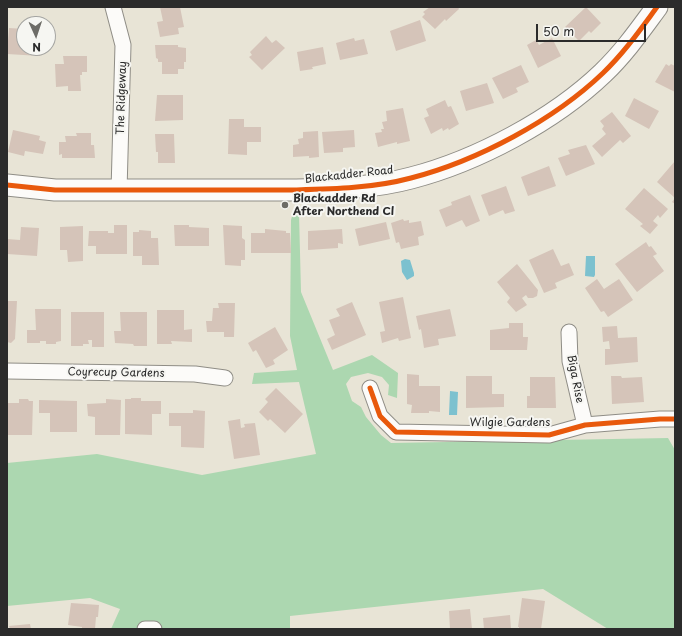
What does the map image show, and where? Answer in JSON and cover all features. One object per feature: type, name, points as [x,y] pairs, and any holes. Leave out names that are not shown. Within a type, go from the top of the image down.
[{"type":"street","name":"The Ridgeway","points":[[113,7],[123,45],[119,191]]},
{"type":"street","name":"Blackadder Road","points":[[7,185],[55,190],[119,191],[329,189],[370,186],[410,179],[448,167],[484,152],[548,117],[603,73],[625,50],[657,7]]},
{"type":"street","name":"Biga Rise","points":[[569,332],[570,361],[584,425]]},
{"type":"street","name":"Coyrecup Gardens","points":[[7,371],[196,374],[225,378]]},
{"type":"street","name":"Wilgie Gardens","points":[[370,388],[380,416],[396,432],[549,435],[584,425],[675,419]]},
{"type":"street","points":[[145,629],[154,629]]},
{"type":"green space","points":[[293,213],[299,213],[301,292],[333,370],[372,355],[398,373],[397,398],[388,395],[389,385],[382,377],[368,373],[351,377],[346,384],[352,401],[361,407],[366,417],[381,435],[391,443],[668,438],[675,450],[675,629],[608,629],[543,589],[290,616],[290,629],[111,629],[120,609],[90,598],[7,606],[7,463],[97,454],[202,475],[316,454],[299,382],[252,384],[254,373],[297,370],[290,336],[291,220]]},
{"type":"water","points":[[586,256],[595,256],[594,277],[585,276]]},
{"type":"water","points":[[405,259],[410,260],[414,273],[414,276],[407,280],[402,272],[401,261]]},
{"type":"water","points":[[450,391],[458,392],[457,415],[449,415]]},
{"type":"building","points":[[160,7],[180,7],[184,27],[178,28],[179,34],[160,37],[157,22],[163,21]]},
{"type":"building","points":[[430,7],[458,7],[459,9],[446,21],[445,19],[435,29],[422,17],[425,14],[423,12]]},
{"type":"building","points":[[586,7],[601,23],[591,33],[589,31],[579,41],[565,27]]},
{"type":"building","points":[[420,20],[426,41],[396,51],[390,31]]},
{"type":"building","points":[[9,28],[16,28],[16,55],[7,54]]},
{"type":"building","points":[[266,36],[272,43],[276,40],[285,48],[262,70],[249,57],[252,55],[250,52]]},
{"type":"building","points":[[354,38],[355,41],[364,39],[368,54],[340,60],[336,43]]},
{"type":"building","points":[[552,38],[561,56],[538,68],[527,45],[536,40],[539,45]]},
{"type":"building","points":[[155,45],[178,45],[178,47],[186,48],[186,62],[184,62],[184,69],[178,69],[178,74],[162,74],[162,62],[158,62],[158,59],[156,58]]},
{"type":"building","points":[[323,47],[326,64],[312,67],[313,69],[300,71],[297,52]]},
{"type":"building","points":[[63,56],[87,56],[87,72],[82,72],[82,75],[80,75],[81,91],[68,91],[68,86],[56,87],[55,64],[64,64]]},
{"type":"building","points":[[666,64],[669,66],[671,64],[675,66],[675,92],[655,82]]},
{"type":"building","points":[[521,65],[529,82],[516,88],[518,92],[503,99],[492,78]]},
{"type":"building","points":[[487,83],[494,103],[466,111],[460,91]]},
{"type":"building","points":[[157,95],[183,95],[183,120],[155,121]]},
{"type":"building","points":[[634,98],[659,111],[649,129],[625,116]]},
{"type":"building","points":[[445,100],[448,107],[451,106],[459,124],[449,130],[448,128],[443,131],[442,128],[431,134],[424,118],[429,116],[426,109]]},
{"type":"building","points":[[403,108],[410,141],[397,144],[397,142],[378,147],[375,133],[382,132],[381,129],[384,129],[382,122],[387,121],[386,111]]},
{"type":"building","points":[[612,112],[631,136],[623,143],[620,140],[602,157],[592,146],[606,134],[602,129],[604,126],[600,121]]},
{"type":"building","points":[[229,119],[244,119],[244,127],[261,127],[261,142],[247,142],[247,155],[228,154]]},
{"type":"building","points":[[13,130],[40,136],[39,140],[46,142],[43,154],[25,151],[24,156],[8,152]]},
{"type":"building","points":[[354,130],[355,147],[343,148],[343,152],[324,153],[322,132]]},
{"type":"building","points":[[318,131],[319,157],[293,157],[293,145],[299,144],[298,139],[303,138],[303,132]]},
{"type":"building","points":[[76,133],[91,133],[91,145],[94,145],[95,158],[62,158],[62,154],[59,155],[59,142],[66,142],[65,136],[77,136]]},
{"type":"building","points":[[155,134],[174,134],[175,163],[158,163]]},
{"type":"building","points":[[586,145],[595,164],[566,176],[558,158],[570,154],[568,150]]},
{"type":"building","points":[[675,161],[675,198],[657,182]]},
{"type":"building","points":[[549,166],[556,186],[528,196],[521,177]]},
{"type":"building","points":[[506,186],[515,211],[505,214],[503,210],[489,216],[481,195]]},
{"type":"building","points":[[644,188],[668,209],[660,218],[658,215],[653,221],[658,225],[650,234],[640,226],[643,224],[625,209]]},
{"type":"building","points":[[470,195],[480,221],[466,227],[462,220],[446,227],[439,210],[452,205],[451,202]]},
{"type":"building","points":[[403,219],[404,221],[409,220],[409,223],[421,221],[424,235],[418,237],[419,245],[401,249],[399,242],[396,243],[391,223]]},
{"type":"building","points":[[386,222],[390,239],[359,246],[355,229]]},
{"type":"building","points":[[114,225],[127,225],[127,254],[96,254],[96,246],[88,246],[89,231],[108,231],[108,233],[114,233]]},
{"type":"building","points":[[174,225],[189,225],[189,227],[209,228],[209,246],[175,246]]},
{"type":"building","points":[[223,225],[242,226],[242,238],[245,240],[245,260],[241,260],[241,266],[225,265]]},
{"type":"building","points":[[83,226],[83,261],[68,262],[67,250],[60,250],[60,227]]},
{"type":"building","points":[[21,227],[39,228],[37,256],[7,254],[7,239],[20,240]]},
{"type":"building","points":[[265,229],[286,231],[286,233],[290,233],[291,253],[251,253],[251,233],[265,233]]},
{"type":"building","points":[[342,229],[343,244],[338,243],[338,248],[308,250],[308,231]]},
{"type":"building","points":[[139,230],[151,231],[151,238],[158,238],[159,265],[142,265],[142,256],[133,256],[133,232],[139,232]]},
{"type":"building","points":[[646,242],[657,254],[653,256],[664,271],[637,292],[615,264]]},
{"type":"building","points":[[553,249],[561,266],[569,263],[574,275],[555,283],[557,288],[544,293],[529,260]]},
{"type":"building","points":[[517,264],[538,290],[537,296],[533,298],[528,298],[526,295],[522,298],[527,305],[516,312],[507,302],[510,298],[497,282]]},
{"type":"building","points":[[597,279],[604,289],[619,279],[633,300],[608,317],[604,311],[601,312],[585,288]]},
{"type":"building","points":[[403,297],[411,338],[399,341],[398,338],[382,343],[380,332],[385,331],[379,302]]},
{"type":"building","points":[[7,301],[17,301],[15,339],[11,343],[7,342]]},
{"type":"building","points":[[352,302],[366,335],[332,350],[327,339],[335,335],[329,320],[340,316],[336,309]]},
{"type":"building","points":[[218,303],[235,303],[234,337],[224,337],[224,332],[207,332],[206,321],[212,321],[213,308],[219,308]]},
{"type":"building","points":[[35,309],[61,309],[61,341],[56,342],[56,344],[46,344],[46,341],[40,341],[40,343],[27,343],[27,330],[36,330]]},
{"type":"building","points":[[450,309],[456,336],[438,339],[439,345],[424,348],[421,329],[419,330],[416,316]]},
{"type":"building","points":[[157,310],[184,310],[184,330],[192,329],[192,342],[171,341],[172,344],[157,344]]},
{"type":"building","points":[[71,312],[104,312],[104,347],[92,347],[92,340],[88,340],[89,344],[83,344],[83,346],[71,346]]},
{"type":"building","points":[[120,312],[147,312],[147,346],[134,346],[133,344],[115,343],[114,331],[121,331]]},
{"type":"building","points":[[509,323],[523,323],[523,337],[528,337],[527,350],[490,350],[490,330],[509,328]]},
{"type":"building","points":[[617,326],[618,338],[637,337],[638,362],[605,365],[605,349],[610,349],[609,341],[603,342],[602,327]]},
{"type":"building","points":[[275,327],[288,350],[273,360],[275,364],[266,368],[256,350],[253,352],[248,343]]},
{"type":"building","points":[[407,374],[419,375],[419,386],[440,386],[440,412],[429,411],[429,413],[411,413],[412,405],[407,404]]},
{"type":"building","points":[[466,376],[492,376],[492,394],[504,394],[504,407],[466,408]]},
{"type":"building","points":[[611,376],[621,376],[622,378],[642,377],[644,402],[612,404]]},
{"type":"building","points":[[530,377],[555,377],[556,408],[527,408],[527,396],[530,396]]},
{"type":"building","points":[[276,388],[303,414],[285,433],[270,419],[268,421],[259,412],[268,402],[265,399]]},
{"type":"building","points":[[141,398],[141,401],[161,401],[161,414],[152,414],[152,435],[125,434],[125,399]]},
{"type":"building","points":[[19,399],[28,399],[29,401],[33,401],[32,435],[8,435],[7,403],[19,403]]},
{"type":"building","points":[[106,399],[121,400],[120,435],[95,435],[95,417],[88,416],[87,404],[106,403]]},
{"type":"building","points":[[39,400],[77,401],[77,432],[50,432],[50,413],[39,413]]},
{"type":"building","points":[[193,410],[205,411],[204,448],[181,447],[181,426],[169,426],[169,413],[193,413]]},
{"type":"building","points":[[240,419],[241,428],[245,427],[244,424],[255,423],[260,455],[234,459],[228,421]]},
{"type":"building","points":[[522,598],[545,601],[541,629],[519,629]]},
{"type":"building","points":[[71,603],[99,605],[95,629],[82,629],[82,627],[68,625]]},
{"type":"building","points":[[470,609],[472,629],[450,629],[449,611]]},
{"type":"building","points":[[510,615],[511,629],[484,629],[483,618]]},
{"type":"building","points":[[30,624],[31,629],[10,629],[9,626]]},
{"type":"cycle path","points":[[7,185],[55,190],[296,190],[368,186],[411,178],[436,171],[488,150],[513,137],[562,107],[611,65],[632,41],[657,7]]},
{"type":"cycle path","points":[[370,388],[380,416],[396,432],[549,435],[585,425],[675,419]]},
{"type":"place","name":"Blackadder Rd After Northend Cl","points":[[285,205]]}]
